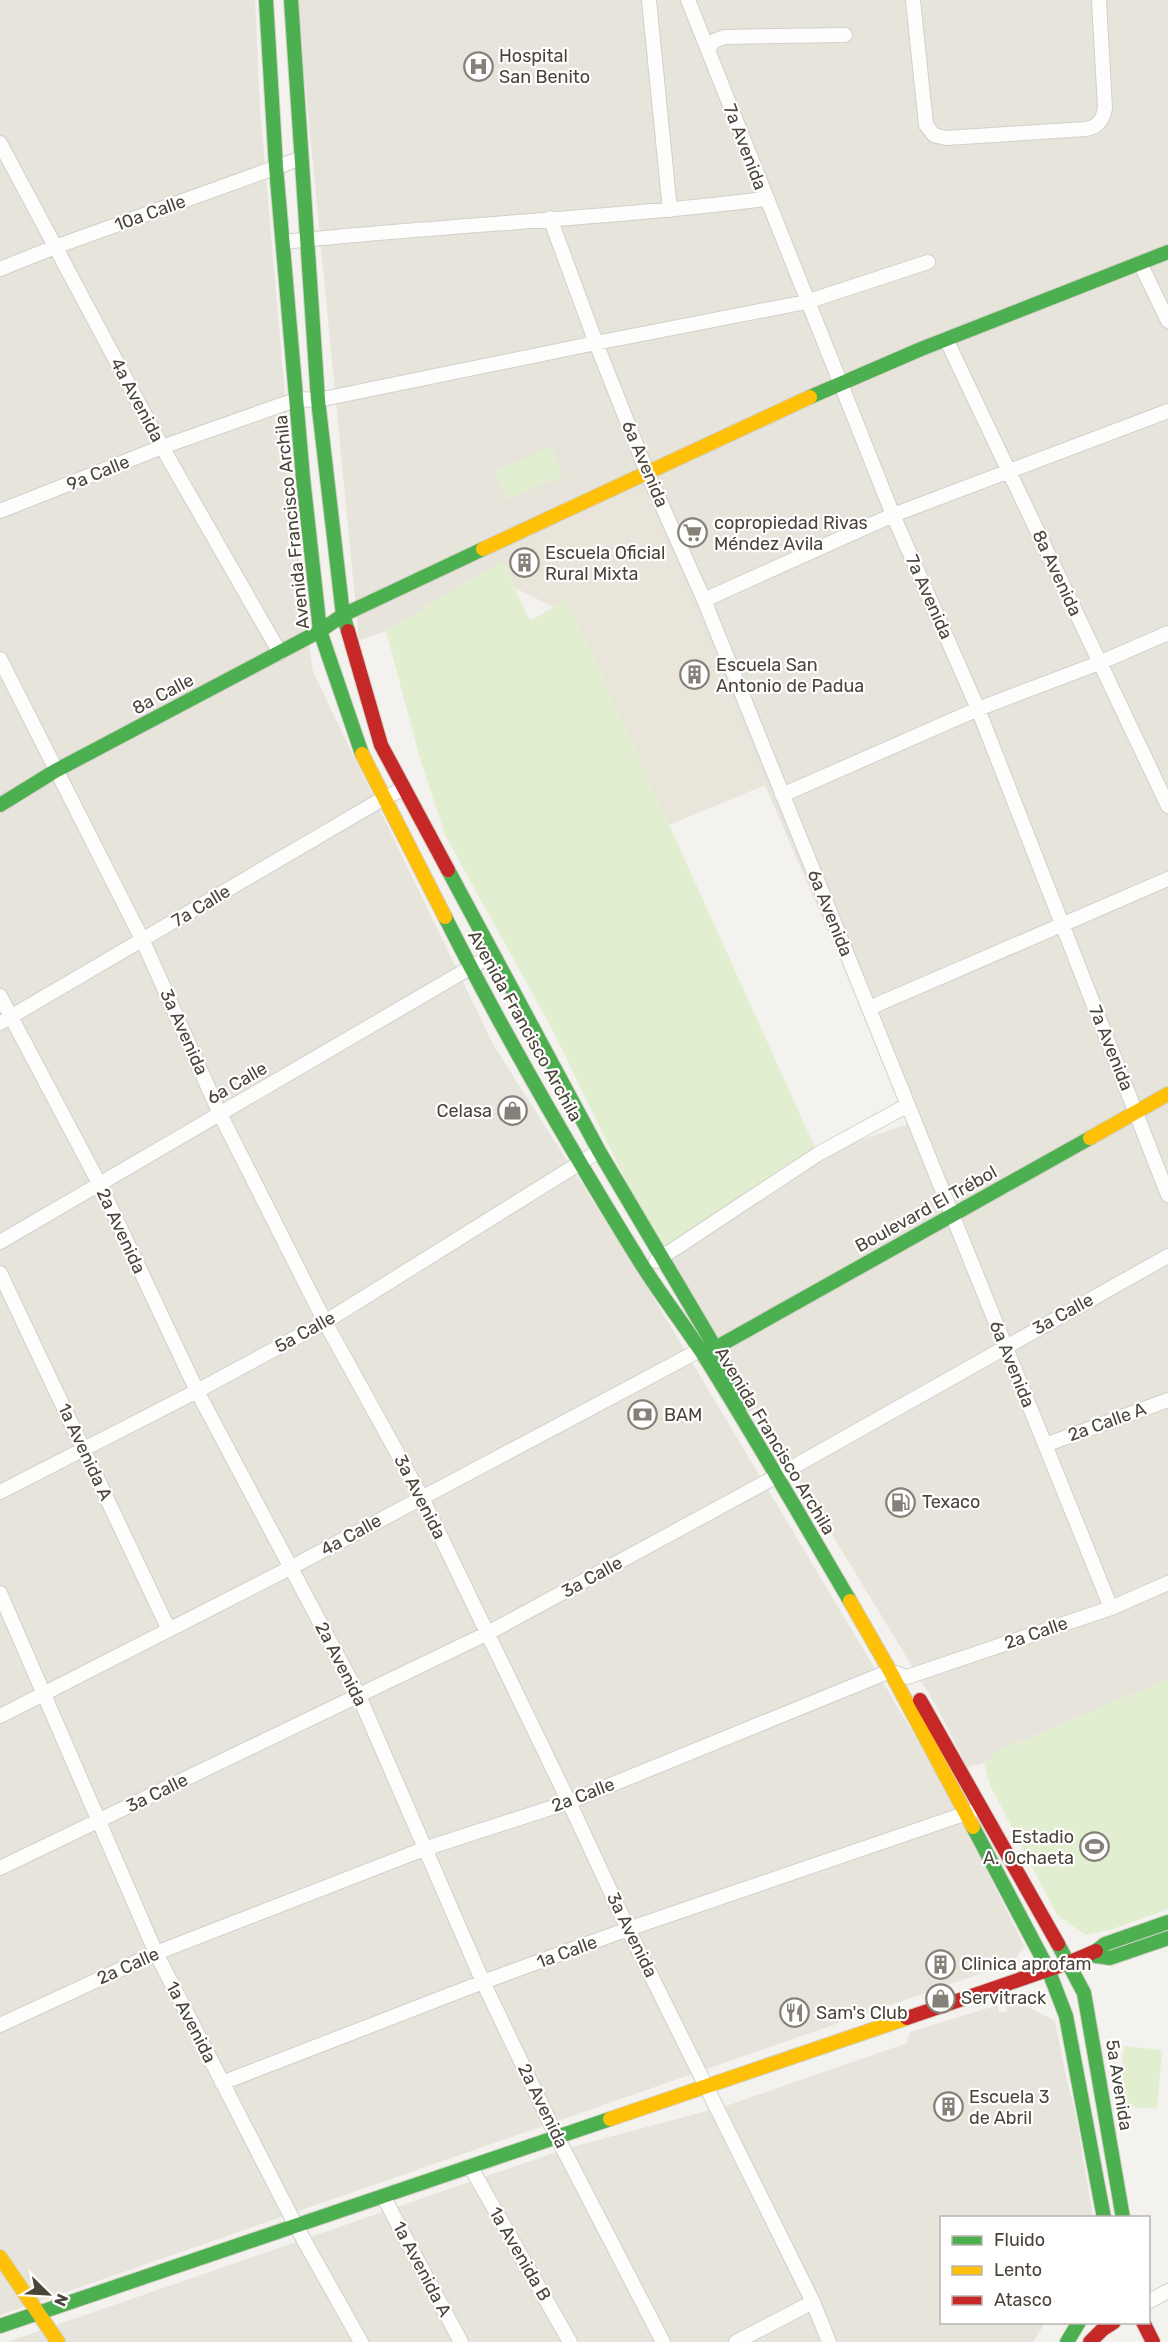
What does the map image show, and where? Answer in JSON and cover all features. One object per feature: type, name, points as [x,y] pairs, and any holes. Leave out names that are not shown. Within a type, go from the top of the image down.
[{"type":"main road","name":"Avenida Francisco Archila","points":[[266,0],[276,167],[298,399],[303,478],[320,631],[359,748],[470,967],[580,1164],[644,1268],[849,1575],[984,1810],[1068,1963]]},
{"type":"main road","name":"Avenida Francisco Archila","points":[[291,0],[318,400],[342,615],[381,745],[599,1151],[717,1347],[781,1473],[890,1671],[1048,1969]]},
{"type":"main road","name":"8a Calle","points":[[0,806],[55,771],[280,653],[320,631],[342,615],[841,383],[1168,252]]},
{"type":"main road","name":"Boulevard El Trébol","points":[[700,1350],[717,1347],[1168,1094]]},
{"type":"main road","points":[[0,2326],[1068,1963],[1090,1955],[1105,1944],[1168,1923]]},
{"type":"main road","points":[[1090,1955],[1110,1958],[1168,1938]]},
{"type":"main road","name":"5a Avenida","points":[[1068,1963],[1083,1993],[1089,2014],[1123,2216]]},
{"type":"main road","points":[[1048,1969],[1066,2016],[1104,2216]]},
{"type":"main road","points":[[0,2257],[58,2342]]},
{"type":"main road","points":[[1067,2342],[1078,2324]]},
{"type":"main road","points":[[1090,2342],[1102,2329],[1111,2324]]},
{"type":"main road","points":[[1144,2324],[1153,2342]]},
{"type":"street","points":[[649,0],[670,210]]},
{"type":"street","name":"7a Avenida","points":[[688,0],[893,515],[978,709],[1168,1195]]},
{"type":"street","points":[[913,0],[926,125],[934,135],[946,138],[1086,129],[1097,125],[1105,108],[1099,0]]},
{"type":"street","points":[[708,49],[714,41],[724,37],[845,35]]},
{"type":"street","name":"4a Avenida","points":[[0,143],[162,447],[280,653]]},
{"type":"street","name":"10a Calle","points":[[0,269],[302,158]]},
{"type":"street","points":[[283,242],[550,218],[670,210],[765,198]]},
{"type":"street","name":"6a Avenida","points":[[550,218],[647,472],[704,600],[1111,1608]]},
{"type":"street","points":[[298,399],[318,400],[807,302],[928,262]]},
{"type":"street","points":[[1140,263],[1168,321]]},
{"type":"street","name":"8a Avenida","points":[[946,339],[1168,806]]},
{"type":"street","name":"9a Calle","points":[[0,511],[162,447],[298,399]]},
{"type":"street","points":[[704,600],[893,515],[1168,411]]},
{"type":"street","points":[[782,795],[978,709],[1099,663],[1168,633]]},
{"type":"street","name":"3a Avenida","points":[[0,659],[143,941],[220,1114],[325,1322],[421,1496],[628,1929],[813,2302],[829,2342]]},
{"type":"street","name":"7a Calle","points":[[5,1020],[403,789]]},
{"type":"street","points":[[869,1008],[1168,879]]},
{"type":"street","name":"6a Calle","points":[[0,1242],[492,955]]},
{"type":"street","name":"2a Avenida","points":[[0,996],[5,1020],[100,1185],[197,1392],[358,1696],[483,1982],[557,2137],[663,2342]]},
{"type":"street","points":[[644,1268],[818,1154],[908,1105]]},
{"type":"street","name":"5a Calle","points":[[0,1492],[197,1392],[325,1322],[599,1151]]},
{"type":"street","name":"3a Calle","points":[[0,1868],[488,1633],[781,1473],[1168,1256]]},
{"type":"street","name":"1a Avenida A","points":[[0,1273],[170,1630]]},
{"type":"street","name":"4a Calle","points":[[0,1716],[290,1568],[421,1496],[700,1350]]},
{"type":"street","name":"2a Calle A","points":[[1045,1445],[1168,1400]]},
{"type":"street","name":"2a Calle","points":[[907,1677],[1111,1608],[1168,1583]]},
{"type":"street","name":"1a Avenida","points":[[0,1593],[156,1953],[296,2226],[362,2342]]},
{"type":"street","points":[[890,1671],[907,1677]]},
{"type":"street","name":"2a Calle","points":[[0,2025],[156,1953],[424,1849],[569,1802],[890,1671]]},
{"type":"street","name":"1a Calle","points":[[222,2083],[483,1982],[628,1929],[964,1813],[984,1810]]},
{"type":"street","name":"1a Avenida B","points":[[470,2166],[570,2342]]},
{"type":"street","name":"1a Avenida A","points":[[383,2196],[460,2342]]},
{"type":"street","points":[[1150,2301],[1168,2290]]},
{"type":"street","points":[[736,2342],[813,2302]]},
{"type":"shaded area","points":[[0,0],[255,0],[260,107],[303,603],[313,672],[494,1046],[637,1270],[946,1788],[1024,1946],[1014,1962],[0,2315]]},
{"type":"shaded area","points":[[297,0],[1168,0],[1168,1679],[996,1752],[984,1763],[967,1767],[937,1707],[663,1257],[818,1154],[911,1123],[765,785],[647,495],[630,489],[503,551],[502,561],[386,631],[359,640]]},
{"type":"shaded area","points":[[630,489],[647,495],[765,785],[669,825],[567,599],[553,607],[515,588],[502,561],[503,551]]},
{"type":"shaded area","points":[[1021,1997],[1024,2005],[1055,2021],[1075,2111],[1093,2216],[940,2216],[940,2324],[1044,2324],[1033,2342],[7,2342],[568,2148],[729,2105],[907,2043],[910,2032],[998,2005],[999,2013],[1007,2011],[1006,2000]]},
{"type":"green space","points":[[551,446],[564,475],[508,500],[495,471]]},
{"type":"green space","points":[[502,561],[530,621],[567,599],[818,1154],[663,1257],[551,1027],[445,835],[419,755],[386,631]]},
{"type":"green space","name":"Estadio A. Ochaeta","points":[[1168,1679],[1168,1909],[1113,1929],[1086,1935],[1057,1915],[990,1785],[984,1763],[996,1752]]},
{"type":"green space","points":[[1124,2046],[1162,2050],[1157,2109],[1119,2106]]},
{"type":"traffic: fast","points":[[266,0],[276,167],[303,478],[320,631],[362,754]]},
{"type":"traffic: fast","points":[[291,0],[318,400],[343,615],[348,631]]},
{"type":"traffic: fast","points":[[810,397],[921,349],[1168,252]]},
{"type":"traffic: fast","points":[[0,805],[55,771],[320,631],[343,615],[483,549]]},
{"type":"traffic: fast","points":[[448,870],[599,1151],[748,1403]]},
{"type":"traffic: fast","points":[[445,917],[515,1050],[590,1180],[642,1265],[720,1382],[850,1601]]},
{"type":"traffic: fast","points":[[701,1350],[717,1347],[1090,1138]]},
{"type":"traffic: fast","points":[[973,1827],[1048,1969],[1066,2016],[1104,2216]]},
{"type":"traffic: fast","points":[[1096,1951],[1105,1944],[1168,1922]]},
{"type":"traffic: fast","points":[[1090,1955],[1110,1958],[1168,1938]]},
{"type":"traffic: fast","points":[[1058,1944],[1084,1993],[1123,2216]]},
{"type":"traffic: fast","points":[[0,2326],[610,2119]]},
{"type":"traffic: fast","points":[[1067,2342],[1078,2324]]},
{"type":"traffic: slow","points":[[483,549],[810,397]]},
{"type":"traffic: slow","points":[[362,754],[445,917]]},
{"type":"traffic: slow","points":[[1090,1138],[1168,1094]]},
{"type":"traffic: slow","points":[[850,1601],[973,1827]]},
{"type":"traffic: slow","points":[[610,2119],[907,2018]]},
{"type":"traffic: slow","points":[[0,2257],[58,2342]]},
{"type":"traffic: jam","points":[[348,631],[381,745],[448,870]]},
{"type":"traffic: jam","points":[[920,1700],[1058,1944]]},
{"type":"traffic: jam","points":[[907,2018],[1068,1963],[1096,1951]]},
{"type":"traffic: jam","points":[[1090,2342],[1111,2324]]},
{"type":"traffic: jam","points":[[1144,2324],[1153,2342]]},
{"type":"place","name":"Hospital San Benito","points":[[478,66]]},
{"type":"place","name":"copropiedad Rivas Méndez Avila","points":[[693,533]]},
{"type":"place","name":"Escuela Oficial Rural Mixta","points":[[524,563]]},
{"type":"place","name":"Escuela San Antonio de Padua","points":[[695,675]]},
{"type":"place","name":"Celasa","points":[[513,1111]]},
{"type":"place","name":"BAM","points":[[643,1415]]},
{"type":"place","name":"Texaco","points":[[901,1502]]},
{"type":"place","name":"Estadio A. Ochaeta","points":[[1095,1847]]},
{"type":"place","name":"Clinica aprofam","points":[[940,1964]]},
{"type":"place","name":"Servitrack","points":[[940,1998]]},
{"type":"place","name":"Sam's Club","points":[[795,2013]]},
{"type":"place","name":"Escuela 3 de Abril","points":[[948,2107]]}]
